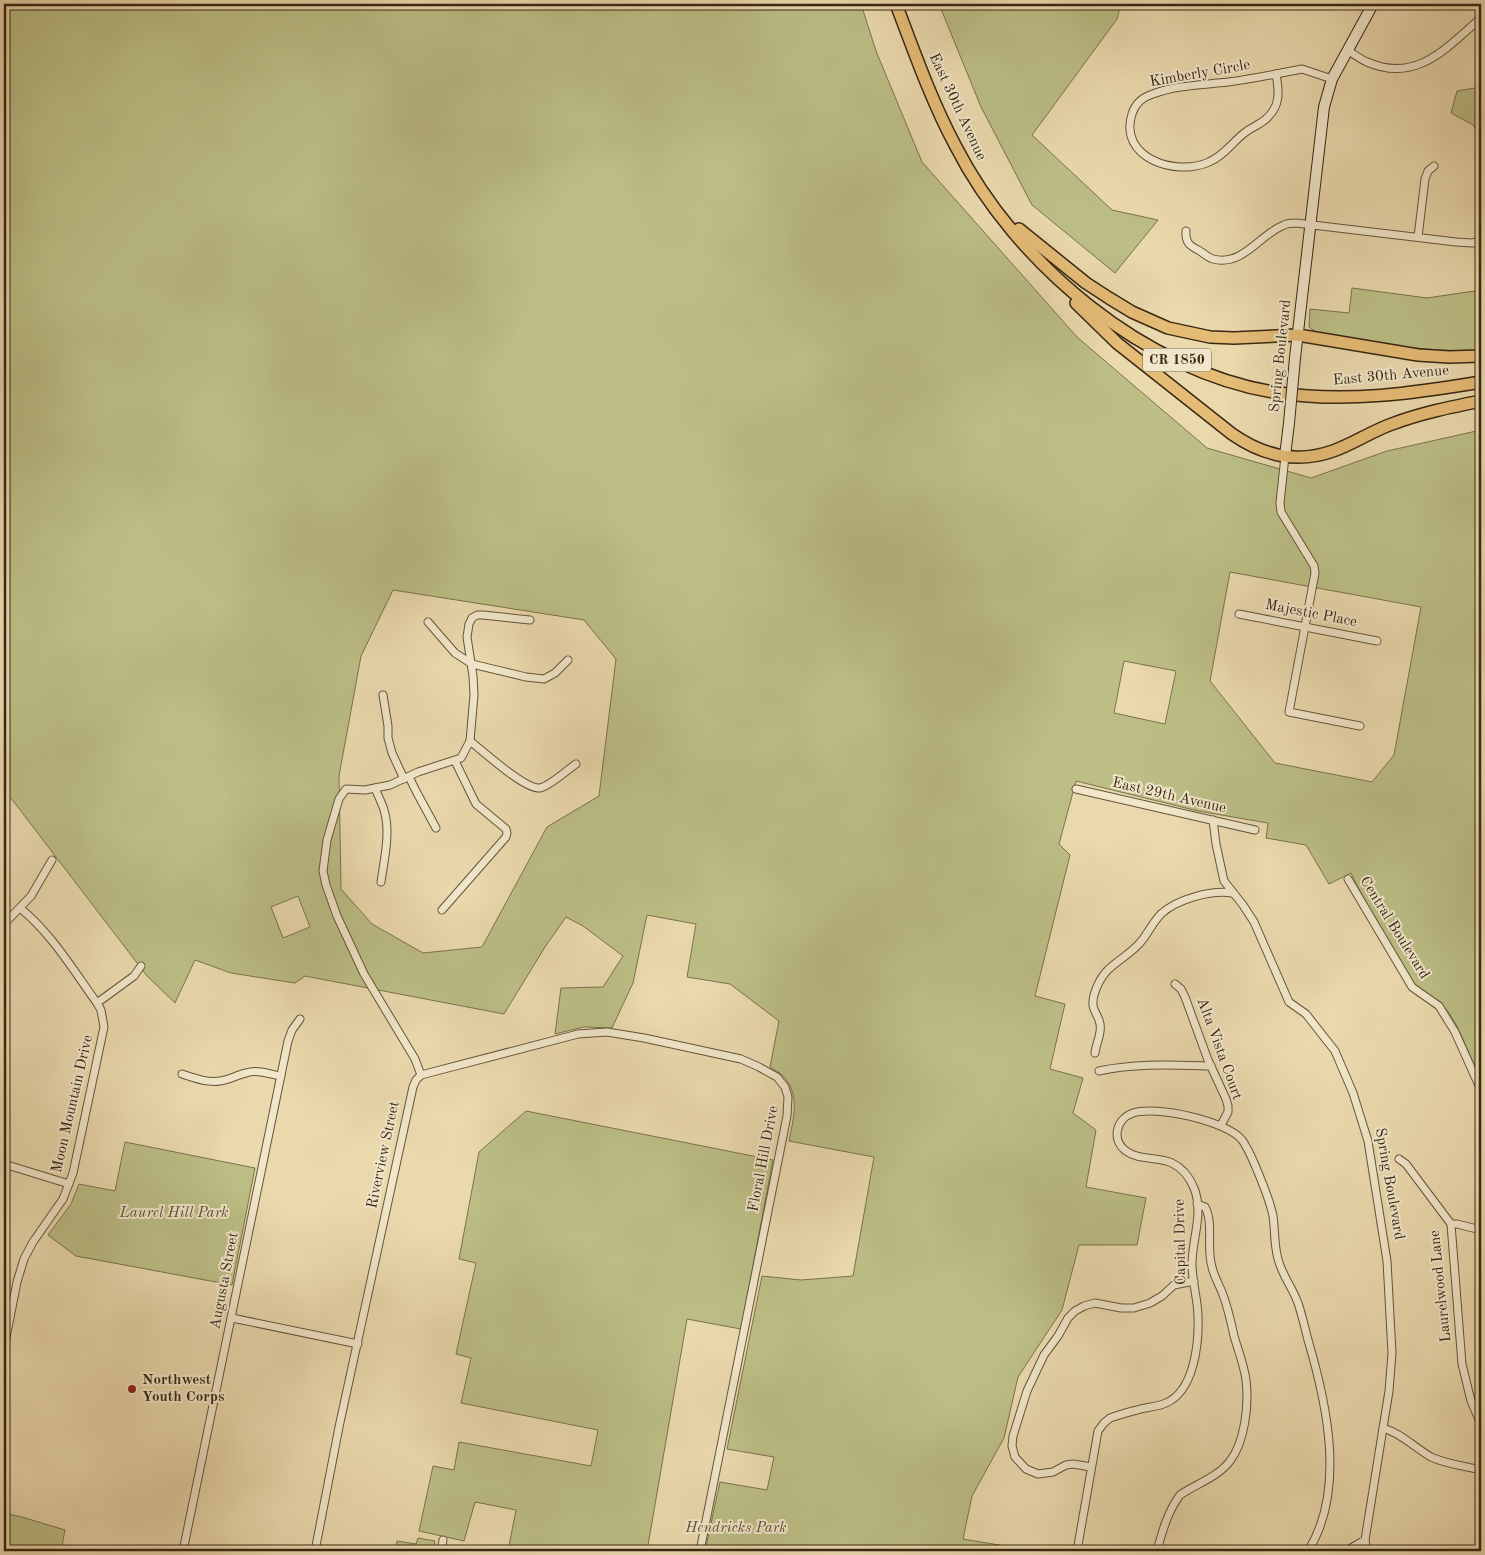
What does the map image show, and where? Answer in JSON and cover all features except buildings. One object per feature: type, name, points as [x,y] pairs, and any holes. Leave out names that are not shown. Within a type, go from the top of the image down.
[{"type":"main road","name":"East 30th Avenue","points":[[896,4],[955,145],[970,172],[998,212],[1053,276],[1106,318],[1139,339],[1195,369],[1255,389],[1342,398],[1404,394],[1481,382]]},
{"type":"main road","points":[[998,212],[1086,283],[1132,312],[1160,325],[1190,334],[1234,338],[1298,335],[1418,355],[1481,356]]},
{"type":"main road","points":[[1053,276],[1080,307],[1117,343],[1232,434],[1259,451],[1285,456],[1313,456],[1333,451],[1380,428],[1412,417],[1481,401]]},
{"type":"street","name":"Spring Boulevard","points":[[1360,726],[1289,712],[1315,573],[1314,566],[1280,512],[1280,503],[1322,120],[1332,79],[1373,4]]},
{"type":"street","points":[[1347,50],[1368,62],[1388,68],[1415,67],[1438,56],[1481,18]]},
{"type":"street","name":"Kimberly Circle","points":[[1276,74],[1279,96],[1272,112],[1266,119],[1245,132],[1224,152],[1208,162],[1177,168],[1160,164],[1145,156],[1135,146],[1130,135],[1130,121],[1133,112],[1137,104],[1153,94],[1302,69],[1332,79]]},
{"type":"street","points":[[1418,237],[1425,179],[1428,171],[1434,166]]},
{"type":"street","points":[[1186,231],[1189,245],[1213,259],[1230,260],[1242,255],[1277,228],[1286,224],[1311,224],[1456,242],[1472,243],[1481,241]]},
{"type":"street","name":"Majestic Place","points":[[1239,614],[1377,641]]},
{"type":"street","points":[[421,1076],[415,1059],[364,974],[337,916],[323,871],[328,840],[339,799],[346,789],[365,790],[390,785],[418,772],[461,758],[470,741],[474,695],[472,664],[467,638],[472,618],[477,615],[483,615],[530,620]]},
{"type":"street","points":[[428,622],[455,653],[472,664],[526,677],[544,679],[555,673],[568,660]]},
{"type":"street","points":[[383,695],[388,738],[392,754],[417,793],[436,828]]},
{"type":"street","points":[[470,741],[528,786],[540,788],[576,764]]},
{"type":"street","points":[[442,910],[507,833],[506,829],[476,804],[456,761]]},
{"type":"street","points":[[374,788],[384,812],[386,824],[381,882]]},
{"type":"street","name":"East 29th Avenue","points":[[1076,789],[1255,830]]},
{"type":"street","name":"Spring Boulevard","points":[[1213,820],[1219,865],[1224,881],[1232,893],[1244,905],[1254,922],[1289,1002],[1306,1014],[1335,1051],[1345,1072],[1363,1124],[1371,1158],[1387,1270],[1392,1353],[1389,1391],[1365,1540]]},
{"type":"street","points":[[4,924],[20,908],[38,884],[52,860]]},
{"type":"street","name":"Central Boulevard","points":[[1348,879],[1412,987],[1439,1006],[1455,1032],[1481,1090]]},
{"type":"street","points":[[1095,1053],[1100,1026],[1099,1020],[1093,1011],[1094,996],[1103,975],[1108,969],[1139,944],[1162,913],[1171,907],[1204,894],[1215,892],[1232,893]]},
{"type":"street","name":"Moon Mountain Drive","points":[[4,1348],[17,1282],[24,1259],[33,1242],[63,1199],[73,1173],[103,1038],[102,1010],[52,940],[35,920],[20,908]]},
{"type":"street","points":[[97,1003],[134,976],[141,966]]},
{"type":"street","name":"Alta Vista Court","points":[[1175,984],[1181,989],[1185,997],[1211,1066],[1224,1091],[1228,1112],[1222,1126]]},
{"type":"street","name":"Augusta Street","points":[[183,1551],[288,1041],[292,1030],[300,1019]]},
{"type":"street","name":"Floral Hill Drive","points":[[421,1076],[578,1034],[607,1032],[741,1059],[769,1072],[784,1087],[788,1097],[788,1116],[700,1551]]},
{"type":"street","points":[[1099,1071],[1124,1066],[1211,1066]]},
{"type":"street","points":[[182,1074],[197,1079],[218,1082],[247,1072],[259,1071],[281,1076]]},
{"type":"street","name":"Riverview Street","points":[[315,1551],[339,1427],[413,1087],[416,1080],[421,1076]]},
{"type":"street","name":"Capital Drive","points":[[1077,1551],[1096,1437],[1104,1422],[1115,1416],[1166,1403],[1174,1398],[1186,1385],[1193,1365],[1198,1334],[1198,1318],[1192,1266],[1198,1216],[1193,1187],[1184,1172],[1170,1162],[1137,1156],[1125,1150],[1117,1140],[1116,1134],[1123,1119],[1129,1114],[1160,1112],[1186,1116],[1222,1126],[1236,1134],[1248,1149],[1268,1200],[1274,1220],[1276,1248],[1282,1271],[1298,1303],[1316,1365],[1326,1420],[1330,1456],[1328,1494],[1319,1528],[1308,1551]]},
{"type":"street","name":"Laurelwood Lane","points":[[1399,1159],[1406,1164],[1451,1224],[1462,1364],[1471,1402],[1481,1424]]},
{"type":"street","name":"Moon Mountain Drive","points":[[4,1164],[69,1184]]},
{"type":"street","points":[[1157,1551],[1176,1500],[1180,1495],[1216,1474],[1231,1461],[1241,1438],[1246,1418],[1246,1379],[1228,1310],[1211,1266],[1209,1217],[1205,1207],[1197,1204]]},
{"type":"street","points":[[1451,1224],[1481,1230]]},
{"type":"street","points":[[1091,1467],[1073,1464],[1066,1465],[1053,1472],[1038,1474],[1026,1469],[1015,1457],[1012,1446],[1013,1436],[1027,1391],[1044,1355],[1068,1318],[1084,1306],[1095,1304],[1134,1308],[1156,1300],[1174,1286],[1194,1281]]},
{"type":"street","points":[[232,1318],[358,1344]]},
{"type":"street","points":[[1383,1428],[1392,1430],[1431,1457],[1481,1470]]},
{"type":"street","points":[[441,1551],[443,1540]]},
{"type":"street","points":[[1346,1551],[1365,1540],[1366,1548],[1369,1551]]},
{"type":"green space","name":"Hendricks Park","points":[[4,4],[861,4],[876,51],[922,162],[1077,337],[1207,448],[1311,478],[1387,451],[1481,430],[1481,1080],[1457,1026],[1447,1010],[1415,985],[1351,873],[1329,884],[1306,845],[1266,838],[1268,823],[1198,811],[1076,781],[1059,844],[1070,855],[1035,996],[1065,1004],[1050,1069],[1083,1078],[1073,1113],[1096,1130],[1086,1187],[1146,1198],[1137,1245],[1079,1245],[1062,1310],[1018,1377],[1004,1438],[972,1496],[963,1539],[1035,1551],[705,1551],[720,1482],[767,1490],[774,1457],[727,1449],[762,1276],[801,1280],[853,1276],[874,1157],[789,1141],[794,1116],[792,1091],[789,1083],[782,1075],[770,1067],[779,1021],[730,984],[687,977],[696,924],[647,915],[633,983],[612,1028],[584,1027],[555,1034],[561,988],[603,987],[623,956],[583,926],[566,917],[545,947],[504,1014],[305,976],[295,983],[231,973],[195,960],[175,1003],[147,976],[4,789]],"holes":[[[1230,572],[1421,607],[1394,755],[1372,782],[1275,763],[1210,681]],[[393,590],[584,620],[616,659],[599,796],[547,827],[482,947],[423,953],[372,924],[341,889],[339,776],[361,656]],[[1124,661],[1176,671],[1165,724],[1114,713]],[[298,896],[310,927],[283,938],[271,907]]]},
{"type":"green space","points":[[939,4],[1121,4],[1117,19],[1032,135],[1112,210],[1158,220],[1115,273],[1032,205],[981,107]]},
{"type":"green space","points":[[1481,83],[1481,138],[1473,125],[1451,113],[1457,91],[1475,88]]},
{"type":"green space","points":[[1352,288],[1427,298],[1481,290],[1481,350],[1439,350],[1399,346],[1317,333],[1309,327],[1310,309],[1349,313]]},
{"type":"green space","points":[[526,1111],[773,1160],[741,1329],[687,1319],[647,1551],[508,1551],[516,1510],[475,1502],[464,1541],[419,1531],[433,1466],[454,1470],[459,1442],[591,1466],[598,1430],[461,1403],[471,1358],[456,1354],[476,1263],[459,1259],[479,1152]]},
{"type":"green space","name":"Laurel Hill Park","points":[[125,1142],[255,1168],[232,1285],[76,1256],[48,1235],[71,1204],[79,1184],[115,1191]]},
{"type":"green space","points":[[4,1513],[65,1530],[61,1551],[4,1551]]},
{"type":"green space","points":[[418,1538],[435,1541],[433,1551],[395,1551],[397,1541],[416,1544]]},
{"type":"place","name":"Northwest Youth Corps","points":[[132,1389]]}]
